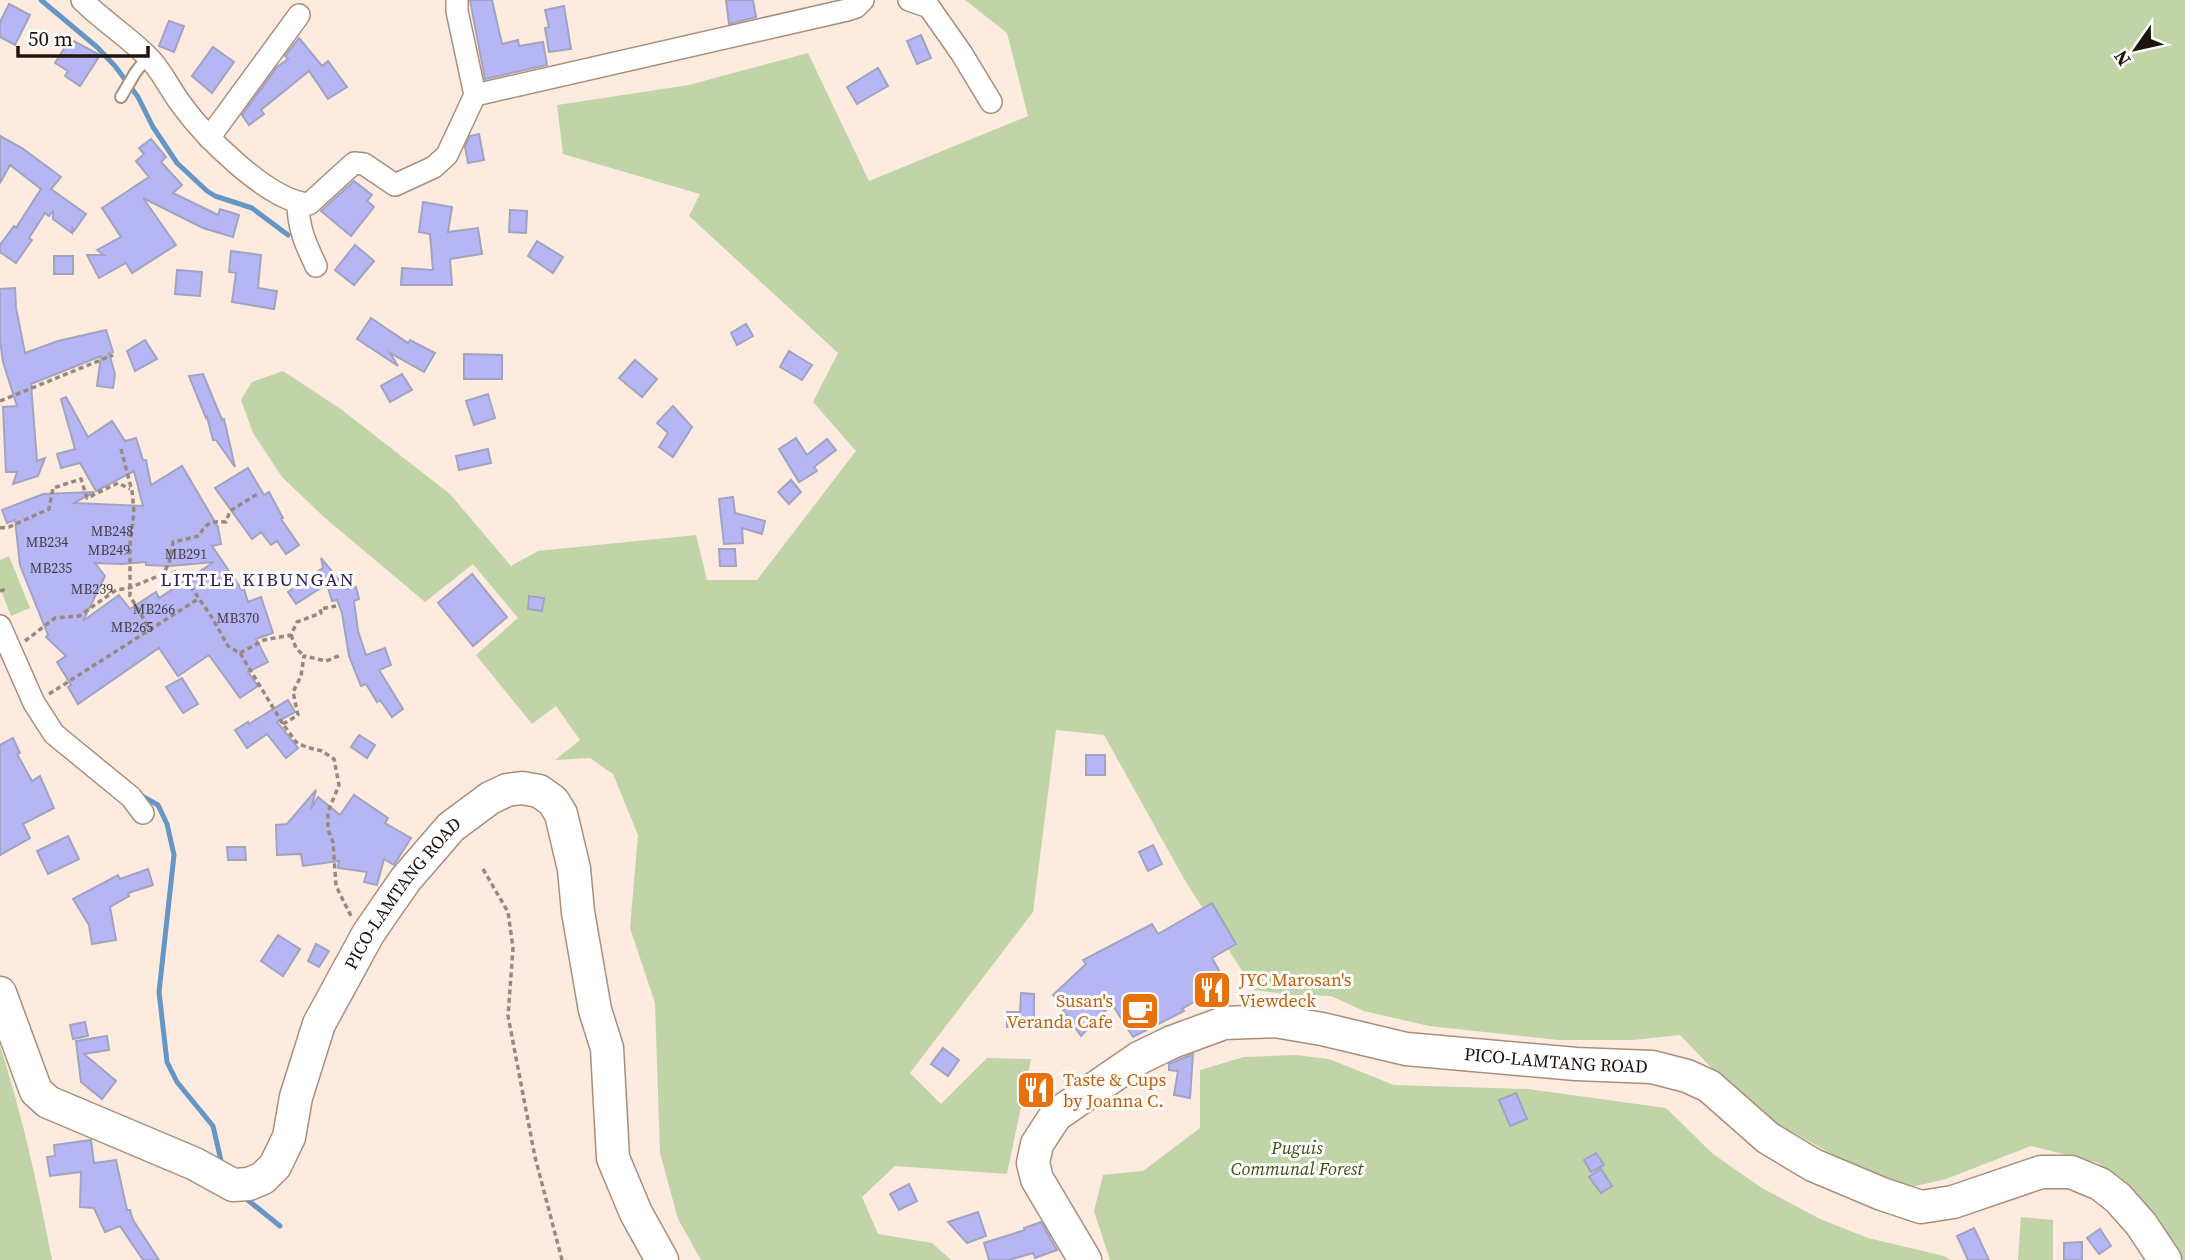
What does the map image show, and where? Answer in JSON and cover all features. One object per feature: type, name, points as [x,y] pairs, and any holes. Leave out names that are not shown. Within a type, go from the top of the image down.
[{"type":"main road","name":"PICO-LAMTANG ROAD","points":[[0,993],[36,1091],[48,1102],[195,1164],[233,1185],[249,1184],[263,1178],[275,1167],[289,1137],[296,1097],[319,1024],[368,934],[406,879],[451,827],[491,798],[507,790],[522,788],[539,791],[553,801],[565,828],[574,869],[578,912],[595,1010],[607,1048],[613,1158],[636,1213],[662,1260]]},
{"type":"main road","name":"PICO-LAMTANG ROAD","points":[[1085,1260],[1037,1178],[1033,1163],[1037,1143],[1056,1115],[1139,1058],[1172,1042],[1224,1023],[1275,1021],[1406,1049],[1576,1064],[1652,1067],[1687,1076],[1709,1086],[1768,1138],[1813,1165],[1921,1207],[1953,1202],[2041,1171],[2071,1172],[2100,1184],[2119,1198],[2141,1223],[2165,1260]]},
{"type":"street","points":[[82,0],[148,56],[183,107],[209,138],[243,169],[298,204],[309,204],[354,163],[364,164],[395,185],[434,167],[447,155],[475,95],[457,0]]},
{"type":"street","points":[[909,0],[929,7],[991,102]]},
{"type":"street","points":[[475,95],[847,10],[868,1]]},
{"type":"street","points":[[209,138],[299,15]]},
{"type":"street","points":[[298,204],[300,229],[316,267]]},
{"type":"street","points":[[0,626],[34,703],[54,734],[131,797],[143,813]]},
{"type":"lane","points":[[121,97],[148,56]]},
{"type":"path","points":[[0,401],[113,355]]},
{"type":"path","points":[[121,449],[132,491],[134,512],[130,544],[130,596],[149,629]]},
{"type":"path","points":[[0,528],[9,527],[50,509],[53,488],[81,479],[87,498],[118,483],[132,491]]},
{"type":"path","points":[[163,573],[169,563],[173,542],[199,536],[203,527],[211,521],[226,522],[230,510],[260,493]]},
{"type":"path","points":[[25,642],[55,618],[79,616],[116,590],[129,588],[163,573],[177,572],[185,578],[228,646],[240,653],[282,724],[296,741],[334,759],[339,785],[328,812],[328,830],[333,842],[336,886],[352,918],[368,934]]},
{"type":"path","points":[[49,694],[198,599]]},
{"type":"path","points":[[336,606],[320,609],[321,613],[297,622],[291,635],[296,648],[304,656],[326,661],[341,655]]},
{"type":"path","points":[[240,653],[264,640],[291,635]]},
{"type":"path","points":[[282,724],[298,715],[293,692],[301,676],[304,656]]},
{"type":"path","points":[[483,869],[508,912],[513,948],[508,1016],[535,1157],[562,1260]]},
{"type":"green space","points":[[965,0],[2185,0],[2185,1260],[2175,1260],[2162,1235],[2099,1163],[2031,1146],[1946,1179],[1907,1188],[1861,1170],[1751,1109],[1680,1035],[1633,1040],[1558,1040],[1429,1026],[1364,1011],[1331,996],[1254,990],[1183,877],[1104,735],[1056,730],[1033,912],[910,1073],[941,1104],[987,1058],[1031,1059],[1007,1174],[895,1166],[862,1197],[878,1234],[932,1243],[951,1260],[701,1260],[678,1219],[660,1153],[655,1003],[630,928],[638,835],[613,774],[590,758],[555,760],[580,740],[556,706],[532,724],[476,655],[518,618],[473,564],[425,602],[325,518],[282,477],[253,433],[241,400],[252,382],[283,371],[342,410],[450,494],[511,566],[538,551],[696,535],[707,580],[757,580],[856,451],[813,402],[838,353],[689,216],[700,194],[563,154],[557,105],[689,85],[808,53],[869,181],[1028,116],[1007,33]]},
{"type":"green space","points":[[9,556],[30,608],[11,616],[0,588],[0,560]]},
{"type":"green space","points":[[0,1046],[29,1152],[52,1260],[0,1260]]},
{"type":"green space","name":"Puguis Communal Forest","points":[[1296,1055],[1329,1059],[1394,1085],[1528,1089],[1666,1108],[1713,1154],[1762,1188],[1820,1219],[1868,1238],[1951,1260],[1110,1260],[1094,1211],[1103,1175],[1143,1171],[1200,1128],[1200,1070],[1244,1057]]},
{"type":"green space","points":[[2021,1217],[2053,1220],[2053,1260],[2018,1260]]},
{"type":"building","points":[[470,0],[492,0],[502,44],[518,40],[519,46],[543,42],[547,65],[485,79]]},
{"type":"building","points":[[726,0],[753,0],[756,17],[729,24]]},
{"type":"building","points":[[9,4],[30,15],[15,45],[0,37],[0,22]]},
{"type":"building","points":[[564,6],[571,49],[549,52],[545,28],[549,27],[545,10]]},
{"type":"building","points":[[169,21],[184,26],[174,52],[159,46]]},
{"type":"building","points":[[921,35],[931,58],[917,64],[907,41]]},
{"type":"building","points":[[299,38],[322,66],[328,61],[347,87],[328,99],[309,71],[261,110],[264,114],[249,125],[242,115],[277,67],[288,59],[285,56]]},
{"type":"building","points":[[70,39],[100,55],[80,86],[65,76],[68,71],[55,63]]},
{"type":"building","points":[[213,47],[234,62],[212,93],[192,76]]},
{"type":"building","points":[[878,68],[888,86],[857,104],[847,87]]},
{"type":"building","points":[[479,134],[484,160],[468,163],[465,147],[470,136]]},
{"type":"building","points":[[0,136],[22,148],[61,177],[51,189],[86,214],[74,231],[72,227],[72,233],[53,219],[53,211],[49,216],[45,213],[29,238],[32,240],[16,263],[0,252],[0,245],[14,226],[16,228],[41,189],[10,165],[0,183]]},
{"type":"building","points":[[151,139],[166,157],[161,162],[182,185],[173,193],[218,215],[220,209],[239,215],[233,237],[203,228],[143,198],[176,245],[132,273],[126,263],[99,278],[87,255],[104,255],[97,250],[121,237],[102,208],[149,177],[136,161],[144,154],[139,148]]},
{"type":"building","points":[[354,181],[372,195],[367,201],[374,207],[351,236],[321,211]]},
{"type":"building","points":[[423,202],[452,207],[448,232],[478,228],[482,254],[450,259],[452,285],[401,285],[402,268],[433,270],[430,234],[419,232]]},
{"type":"building","points":[[510,210],[527,211],[526,233],[509,232]]},
{"type":"building","points":[[537,241],[563,257],[553,273],[528,256]]},
{"type":"building","points":[[355,245],[374,261],[354,285],[335,270]]},
{"type":"building","points":[[231,251],[261,255],[258,288],[277,291],[274,309],[232,302],[236,273],[229,272]]},
{"type":"building","points":[[54,256],[73,256],[73,274],[54,274]]},
{"type":"building","points":[[177,270],[202,272],[200,296],[175,294]]},
{"type":"building","points":[[15,288],[25,353],[58,341],[106,330],[113,352],[109,353],[115,374],[113,388],[97,386],[101,356],[31,384],[37,461],[45,458],[38,476],[13,484],[17,472],[6,472],[3,407],[17,406],[3,362],[0,289]]},
{"type":"building","points":[[371,318],[408,343],[410,340],[435,353],[424,372],[390,353],[398,366],[357,339]]},
{"type":"building","points":[[746,324],[753,336],[737,345],[731,333]]},
{"type":"building","points":[[145,340],[157,359],[135,371],[127,351]]},
{"type":"building","points":[[789,351],[812,365],[802,380],[780,367]]},
{"type":"building","points":[[464,354],[502,355],[502,379],[464,379]]},
{"type":"building","points":[[635,360],[657,379],[642,397],[619,378]]},
{"type":"building","points":[[203,374],[222,420],[224,419],[235,467],[216,440],[213,440],[207,417],[189,376]]},
{"type":"building","points":[[402,374],[412,390],[390,402],[381,386]]},
{"type":"building","points":[[488,394],[495,418],[474,425],[466,401]]},
{"type":"building","points":[[66,397],[88,437],[112,421],[125,441],[136,438],[143,460],[146,460],[151,485],[182,466],[218,527],[221,544],[212,546],[242,590],[244,589],[248,602],[261,597],[273,633],[256,639],[268,662],[248,672],[258,686],[240,698],[209,655],[178,676],[159,648],[78,704],[68,687],[71,685],[57,662],[66,656],[46,637],[48,635],[20,565],[15,520],[7,523],[2,510],[43,494],[94,492],[74,503],[143,506],[134,471],[96,491],[80,463],[61,468],[57,454],[75,449],[61,399]],"holes":[[[146,562],[146,565],[214,562],[159,598],[156,592],[130,609],[119,595],[83,621],[105,576],[95,563]]]},
{"type":"building","points":[[673,406],[692,427],[673,457],[659,447],[668,433],[657,423]]},
{"type":"building","points":[[796,438],[807,455],[827,439],[836,450],[814,467],[817,471],[799,482],[779,449]]},
{"type":"building","points":[[488,449],[491,463],[459,470],[456,456]]},
{"type":"building","points":[[248,468],[264,495],[269,492],[283,518],[281,519],[299,545],[286,554],[277,541],[271,545],[261,532],[252,539],[215,488]]},
{"type":"building","points":[[791,480],[801,492],[789,504],[778,492]]},
{"type":"building","points":[[733,497],[735,513],[765,521],[762,534],[742,528],[743,543],[724,544],[719,499]]},
{"type":"building","points":[[719,549],[735,549],[736,566],[720,566]]},
{"type":"building","points":[[321,558],[346,589],[356,587],[359,599],[354,601],[358,631],[366,655],[385,648],[391,665],[379,670],[403,709],[392,717],[380,700],[377,702],[366,684],[361,686],[349,656],[342,613],[337,600],[332,601],[327,584],[296,604],[288,592],[323,568]]},
{"type":"building","points":[[472,574],[507,617],[473,646],[438,603]]},
{"type":"building","points":[[529,596],[544,598],[542,611],[528,609]]},
{"type":"building","points":[[182,678],[198,704],[183,713],[166,687]]},
{"type":"building","points":[[288,700],[295,712],[277,722],[298,748],[286,758],[267,734],[247,748],[235,730]]},
{"type":"building","points":[[359,735],[375,745],[367,758],[351,747]]},
{"type":"building","points":[[13,738],[20,753],[17,754],[32,781],[40,776],[54,808],[23,824],[30,838],[0,855],[0,745]]},
{"type":"building","points":[[1086,755],[1105,755],[1105,775],[1086,775]]},
{"type":"building","points":[[316,790],[311,809],[318,797],[340,815],[354,795],[388,818],[385,823],[411,838],[394,865],[384,859],[377,885],[364,882],[367,872],[338,868],[339,861],[303,866],[301,854],[277,855],[276,825],[287,824]]},
{"type":"building","points":[[68,836],[79,859],[48,874],[37,851]]},
{"type":"building","points":[[1153,845],[1162,864],[1148,871],[1139,852]]},
{"type":"building","points":[[227,847],[245,847],[246,860],[228,860]]},
{"type":"building","points":[[148,869],[153,885],[128,893],[129,896],[110,907],[116,940],[92,944],[89,925],[73,899],[118,875],[120,879]]},
{"type":"building","points":[[1212,903],[1236,944],[1212,958],[1226,983],[1182,1009],[1184,1011],[1133,1037],[1112,1004],[1081,1036],[1063,1010],[1065,1008],[1053,995],[1086,964],[1083,960],[1152,924],[1158,934]]},
{"type":"building","points":[[278,935],[300,949],[283,976],[261,961]]},
{"type":"building","points":[[316,944],[329,951],[319,967],[308,961]]},
{"type":"building","points":[[1021,993],[1034,994],[1034,1028],[1007,1027],[1007,1012],[1020,1012]]},
{"type":"building","points":[[85,1022],[88,1036],[73,1039],[70,1025]]},
{"type":"building","points":[[107,1036],[109,1050],[84,1054],[116,1081],[102,1099],[81,1082],[76,1041]]},
{"type":"building","points":[[943,1048],[959,1060],[948,1076],[931,1064]]},
{"type":"building","points":[[1193,1054],[1190,1098],[1174,1095],[1178,1071],[1169,1070],[1169,1064]]},
{"type":"building","points":[[1516,1093],[1527,1119],[1510,1126],[1499,1100]]},
{"type":"building","points":[[91,1140],[94,1163],[116,1160],[127,1210],[130,1210],[133,1220],[159,1260],[143,1260],[120,1226],[105,1232],[94,1208],[80,1207],[81,1172],[50,1176],[47,1157],[55,1156],[54,1145]]},
{"type":"building","points":[[1596,1153],[1604,1165],[1591,1172],[1584,1160]]},
{"type":"building","points":[[1601,1169],[1612,1186],[1601,1193],[1589,1177]]},
{"type":"building","points":[[909,1184],[917,1201],[899,1210],[890,1194]]},
{"type":"building","points":[[978,1212],[986,1236],[967,1243],[948,1222]]},
{"type":"building","points":[[1041,1222],[1057,1250],[1035,1258],[1033,1253],[1009,1260],[989,1260],[984,1243]]},
{"type":"building","points":[[1974,1228],[1989,1260],[1968,1260],[1957,1236]]},
{"type":"building","points":[[2100,1229],[2111,1246],[2099,1254],[2087,1238]]},
{"type":"building","points":[[2082,1242],[2082,1260],[2064,1260],[2064,1243]]},
{"type":"waterway","points":[[41,0],[97,47],[115,66],[138,97],[153,127],[177,163],[207,191],[252,208],[288,235]]},
{"type":"waterway","points":[[140,795],[158,805],[167,824],[174,855],[159,992],[167,1062],[177,1082],[213,1126],[222,1165]]},
{"type":"waterway","points":[[244,1197],[280,1226]]},
{"type":"place","name":"JYC Marosan's Viewdeck","points":[[1212,990]]},
{"type":"place","name":"Susan's Veranda Cafe","points":[[1140,1011]]},
{"type":"place","name":"Taste & Cups by Joanna C.","points":[[1036,1090]]},
{"type":"district","name":"LITTLE KIBUNGAN","points":[[258,579]]}]
